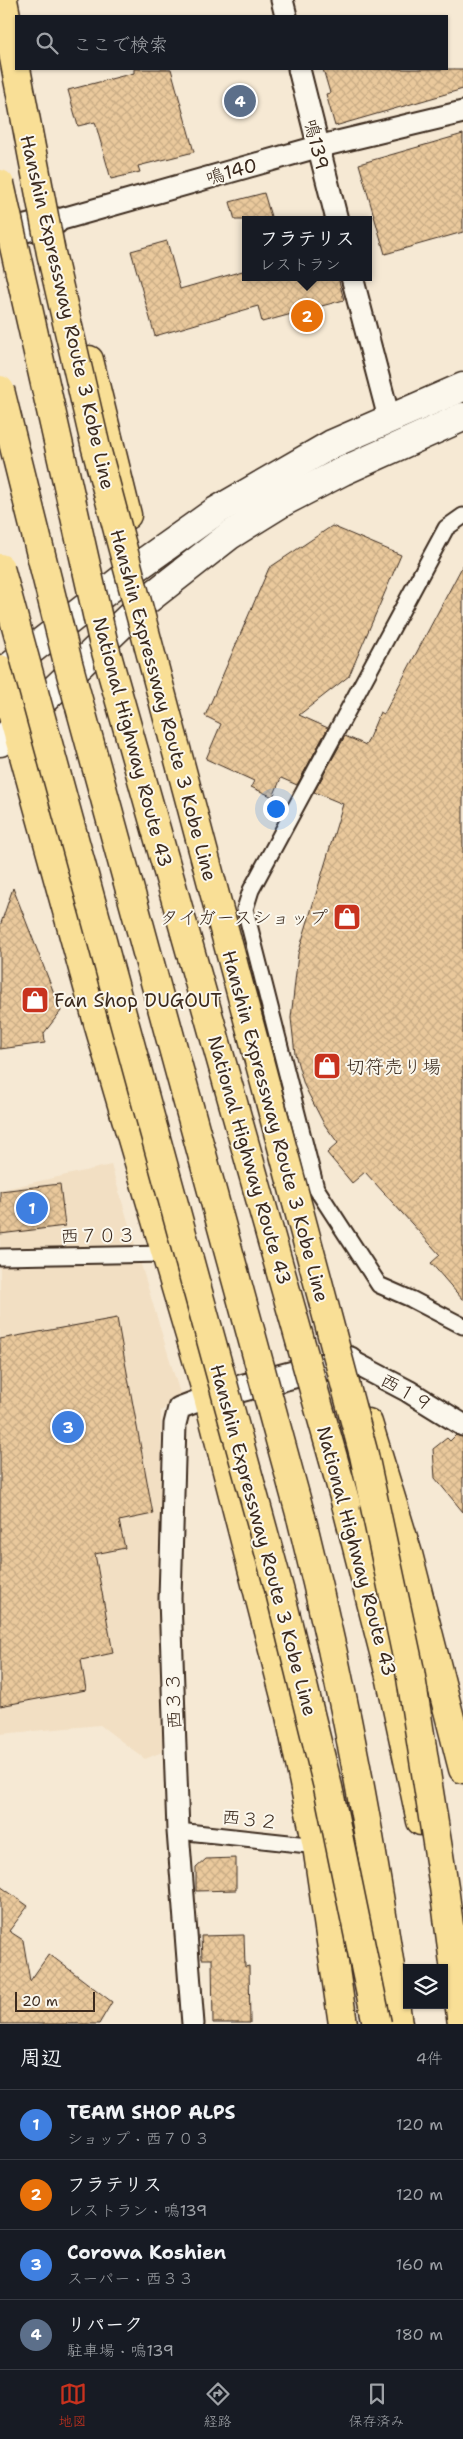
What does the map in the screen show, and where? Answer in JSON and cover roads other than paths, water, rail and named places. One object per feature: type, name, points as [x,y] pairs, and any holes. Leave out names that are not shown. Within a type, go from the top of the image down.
[{"type":"highway","name":"Hanshin Expressway Route 3 Kobe Line","points":[[3,0],[15,63]]},
{"type":"highway","points":[[13,0],[16,15]]},
{"type":"highway","name":"Hanshin Expressway Route 3 Kobe Line","points":[[16,70],[51,253],[98,457],[364,1455],[410,1671],[444,1887],[462,2024]]},
{"type":"highway","points":[[26,70],[55,221],[232,940],[324,1290],[349,1360],[408,1554],[463,1769]]},
{"type":"highway","name":"National Highway Route 43","points":[[0,184],[103,641],[346,1504],[409,1758],[425,1841],[454,2024]]},
{"type":"highway","points":[[0,390],[68,663],[324,1607],[356,1761],[388,1949],[398,2024]]},
{"type":"highway","name":"Hanshin Expressway Route 3 Kobe Line","points":[[0,568],[280,1592],[328,1787],[377,2024]]},
{"type":"highway","points":[[0,672],[8,734],[98,1023],[167,1254],[208,1397],[290,1716],[318,1846],[343,2024]]},
{"type":"main road","points":[[0,672],[140,565],[216,511],[332,444],[463,387]]},
{"type":"main road","points":[[8,734],[147,600],[230,535],[283,502],[343,471],[463,417]]},
{"type":"street","points":[[282,0],[286,15]]},
{"type":"street","name":"鳴139","points":[[299,70],[335,216]]},
{"type":"street","name":"鳴140","points":[[0,235],[317,147],[463,112]]},
{"type":"street","points":[[353,281],[389,418]]},
{"type":"street","points":[[463,516],[446,528],[251,890],[245,909],[316,1188],[379,1285],[463,1326]]},
{"type":"street","name":"西７０３","points":[[0,1257],[167,1254]]},
{"type":"street","points":[[208,1397],[349,1360]]},
{"type":"street","name":"西１９","points":[[349,1360],[408,1391],[463,1425]]},
{"type":"street","name":"西３３","points":[[193,2024],[190,1958],[178,1831],[170,1598],[175,1424],[179,1408],[208,1397]]},
{"type":"street","name":"西３２","points":[[178,1831],[318,1846]]},
{"type":"place","name":"リパーク","points":[[240,101]]},
{"type":"place","name":"フラテリス","points":[[307,316]]},
{"type":"place","name":"タイガースショップ","points":[[347,917]]},
{"type":"place","name":"Fan Shop DUGOUT","points":[[35,1000]]},
{"type":"place","name":"切符売り場","points":[[327,1066]]},
{"type":"place","name":"TEAM SHOP ALPS","points":[[32,1208]]},
{"type":"place","name":"Corowa Koshien","points":[[68,1427]]}]
